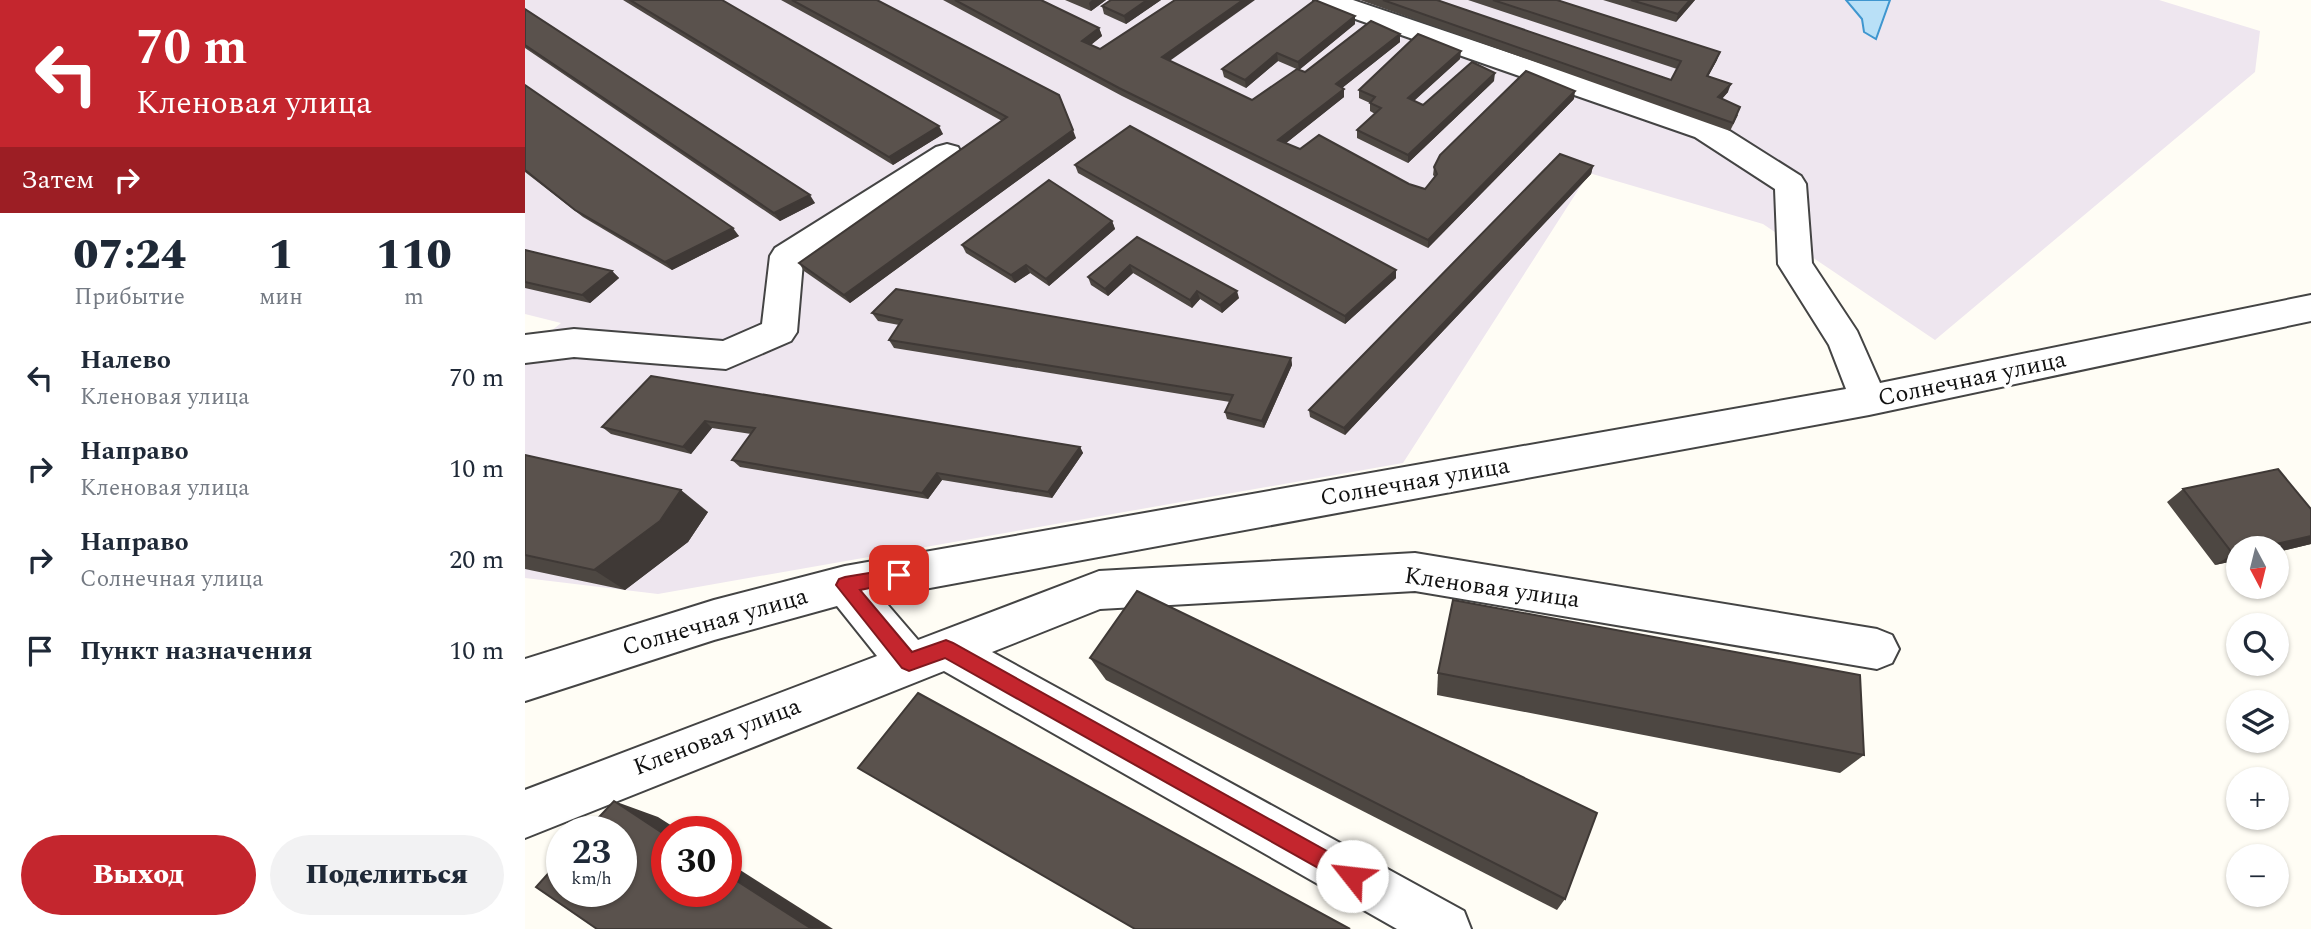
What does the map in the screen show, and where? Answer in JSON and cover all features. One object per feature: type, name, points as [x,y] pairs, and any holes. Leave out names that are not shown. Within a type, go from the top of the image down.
[{"type":"street","points":[[1327,0],[1706,130],[1790,184],[1795,264],[1845,341],[1869,400]]},
{"type":"street","points":[[525,349],[574,343],[726,355],[779,332],[787,256],[947,154]]},
{"type":"street","name":"Солнечная улица","points":[[525,680],[714,620],[845,585],[1869,400],[2311,308]]},
{"type":"street","name":"Кленовая улица","points":[[525,814],[1099,590],[1415,572],[1877,649]]},
{"type":"street","points":[[845,585],[927,656],[1446,929]]},
{"type":"shaded area","points":[[525,0],[2159,0],[2260,31],[2255,72],[1935,340],[1763,224],[1589,173],[1403,463],[658,594],[525,578],[525,352],[561,323],[525,314]]},
{"type":"water","points":[[1846,0],[1890,0],[1876,39],[1864,32],[1862,19]]},
{"type":"building","points":[[630,0],[722,0],[939,126],[889,157]]},
{"type":"building","points":[[792,0],[877,0],[1059,95],[1073,130],[844,295],[799,263],[1007,117]]},
{"type":"building","points":[[955,0],[1041,0],[1099,28],[1082,41],[1100,49],[1175,0],[1243,0],[1162,57],[1252,100],[1297,69],[1305,72],[1371,21],[1400,34],[1336,84],[1344,89],[1278,140],[1300,149],[1319,135],[1409,184],[1425,189],[1437,174],[1434,167],[1440,155],[1526,71],[1575,91],[1428,240],[1119,88]]},
{"type":"building","points":[[1111,0],[1147,0],[1124,16],[1102,6]]},
{"type":"building","points":[[1315,0],[1355,16],[1298,62],[1277,53],[1245,80],[1222,69]]},
{"type":"building","points":[[1383,0],[1437,0],[1671,80],[1681,61],[1493,0],[1557,0],[1720,52],[1707,76],[1731,84],[1718,97],[1740,107],[1733,123]]},
{"type":"building","points":[[1631,0],[1690,0],[1678,14]]},
{"type":"building","points":[[525,9],[810,195],[774,213],[525,45]]},
{"type":"building","points":[[1418,34],[1461,51],[1408,98],[1423,105],[1472,62],[1495,73],[1408,155],[1357,130],[1381,108],[1370,103],[1375,97],[1359,90]]},
{"type":"building","points":[[525,85],[733,228],[665,262],[575,210],[525,170]]},
{"type":"building","points":[[1130,126],[1396,270],[1345,316],[1075,165]]},
{"type":"building","points":[[1560,154],[1593,166],[1344,428],[1309,410]]},
{"type":"building","points":[[1049,180],[1112,221],[1046,279],[1026,265],[1011,275],[962,245]]},
{"type":"building","points":[[1137,237],[1237,291],[1220,305],[1197,291],[1190,300],[1130,265],[1105,289],[1088,277]]},
{"type":"building","points":[[525,250],[612,271],[582,295],[525,282]]},
{"type":"building","points":[[896,289],[1291,358],[1262,421],[1225,412],[1233,395],[889,340],[902,320],[872,313]]},
{"type":"building","points":[[651,376],[1080,447],[1048,492],[937,473],[922,493],[732,460],[755,428],[705,421],[683,447],[602,427]]},
{"type":"building","points":[[525,455],[681,490],[660,521],[594,570],[525,555]]},
{"type":"building","points":[[2278,469],[2311,509],[2311,536],[2289,541],[2289,536],[2226,536],[2226,545],[2183,489]]},
{"type":"building","points":[[1137,591],[1597,813],[1565,899],[1090,658]]},
{"type":"building","points":[[1453,600],[1860,675],[1864,755],[1438,673]]},
{"type":"building","points":[[918,693],[1350,929],[1135,929],[858,768]]},
{"type":"building","points":[[614,801],[637,816],[600,816]]},
{"type":"building","points":[[637,816],[651,825],[651,907],[742,907],[742,884],[812,929],[597,929],[565,907],[637,907]]},
{"type":"building","points":[[546,876],[546,894],[536,887]]},
{"type":"route","points":[[899,575],[845,585],[909,662],[946,649],[1352,876]]}]
